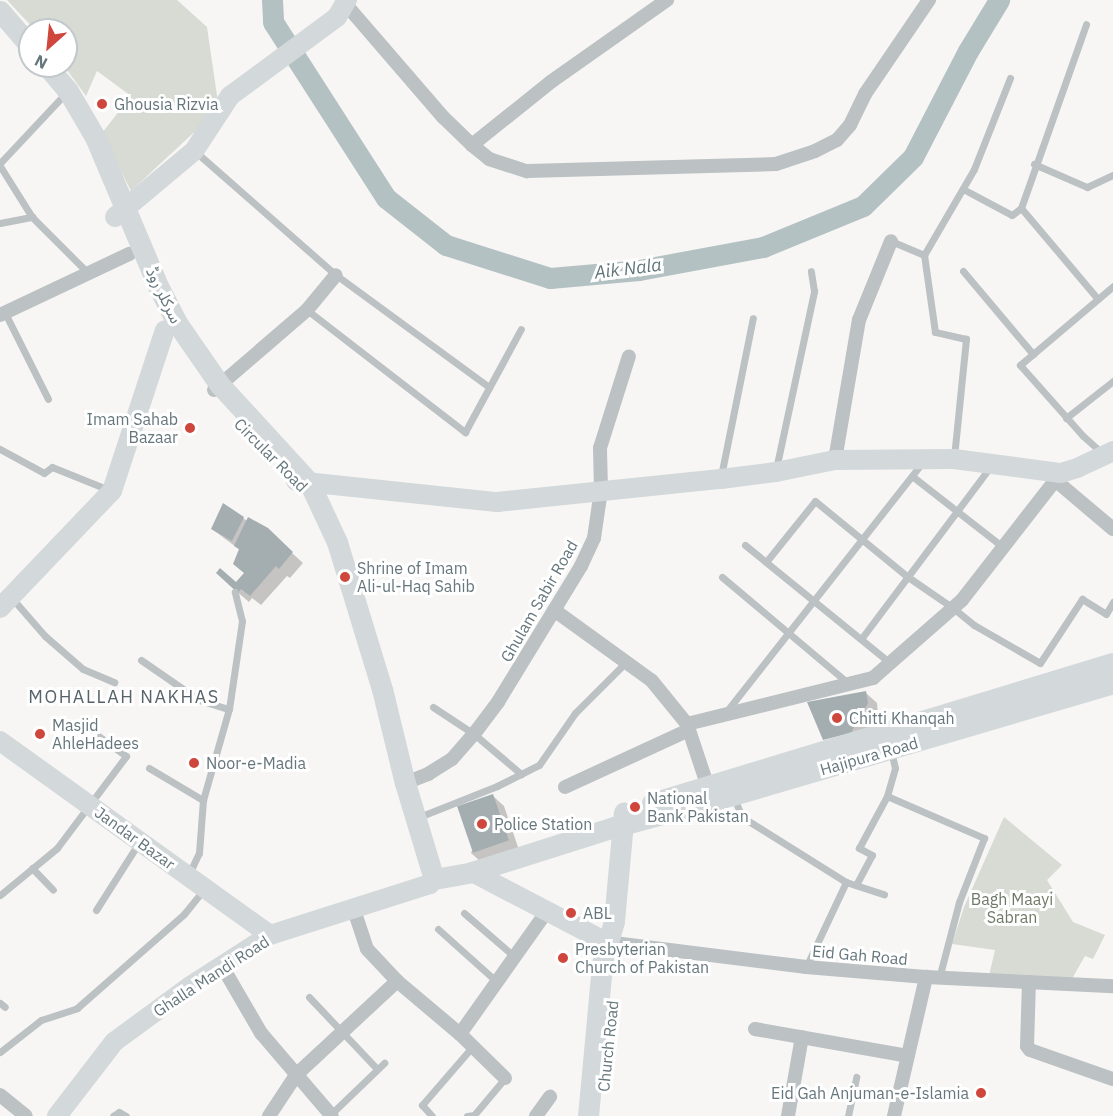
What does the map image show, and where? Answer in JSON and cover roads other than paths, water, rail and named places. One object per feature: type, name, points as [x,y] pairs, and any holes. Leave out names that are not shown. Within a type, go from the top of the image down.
[{"type":"main road","points":[[0,11],[18,32]]},
{"type":"main road","name":"Circular Road","points":[[0,30],[18,50]]},
{"type":"main road","name":"Circular Road","points":[[42,78],[60,99],[86,143],[120,212],[129,254],[165,330],[216,388],[236,420],[307,488],[337,542],[382,689],[405,783],[434,879]]},
{"type":"main road","name":"سرکلر روڈ","points":[[58,78],[69,91],[95,136],[120,212],[177,323],[216,388]]},
{"type":"main road","points":[[718,794],[1113,663]]},
{"type":"main road","name":"Hajipura Road","points":[[624,818],[891,749],[1113,683]]},
{"type":"main road","points":[[423,848],[437,860],[456,866],[624,818]]},
{"type":"main road","points":[[434,879],[472,872],[624,818]]},
{"type":"main road","name":"Church Road","points":[[588,1116],[602,964],[606,942],[614,921],[624,818]]},
{"type":"main road","name":"Church Road","points":[[602,1116],[615,982],[606,942]]},
{"type":"street","points":[[472,145],[552,81],[667,0]]},
{"type":"street","points":[[120,212],[194,151],[230,96],[342,5],[443,117],[472,145],[489,159],[527,171],[776,164],[815,151],[837,140],[850,125],[865,94],[930,0]]},
{"type":"street","points":[[836,460],[859,320],[891,241]]},
{"type":"street","points":[[3,313],[129,254]]},
{"type":"street","points":[[216,388],[307,310],[336,275]]},
{"type":"street","points":[[5,602],[112,490],[165,330]]},
{"type":"street","name":"Ghulam Sabir Road","points":[[405,783],[428,774],[452,759],[474,734],[498,702],[554,610],[594,538],[602,489],[600,448],[629,356]]},
{"type":"street","points":[[565,787],[688,727],[724,714],[873,678],[953,608],[1058,476],[1108,453]]},
{"type":"street","points":[[307,488],[497,502],[602,489],[721,479],[776,472],[836,460],[954,459],[1058,476],[1113,529]]},
{"type":"street","points":[[554,610],[627,661],[651,681],[688,727],[718,794]]},
{"type":"street","name":"Jandar Bazar","points":[[0,741],[270,935]]},
{"type":"street","points":[[472,872],[606,942]]},
{"type":"street","name":"Ghalla Mandi Road","points":[[57,1116],[114,1042],[270,935],[354,910],[430,884],[434,879]]},
{"type":"street","points":[[354,910],[367,949],[397,981],[460,1034],[505,1078]]},
{"type":"street","points":[[460,1034],[547,911]]},
{"type":"street","name":"Eid Gah Road","points":[[606,942],[807,967],[933,977],[1110,983]]},
{"type":"street","points":[[222,966],[261,1033],[331,1115]]},
{"type":"street","points":[[894,1116],[908,1056],[933,977]]},
{"type":"street","points":[[269,1116],[296,1075],[397,981]]},
{"type":"street","points":[[1029,982],[1027,1046],[1030,1050],[1113,1079]]},
{"type":"street","points":[[755,1029],[908,1056]]},
{"type":"street","points":[[788,1116],[802,1037]]},
{"type":"street","points":[[536,1116],[549,1097]]},
{"type":"street","points":[[1,1100],[26,1116]]},
{"type":"lane","points":[[963,189],[1012,215],[1021,208],[1034,165],[1086,24]]},
{"type":"lane","points":[[954,459],[966,339],[935,332],[924,255],[974,169],[1011,78]]},
{"type":"lane","points":[[60,99],[0,165],[32,217],[89,274]]},
{"type":"lane","points":[[194,151],[336,275],[489,387]]},
{"type":"lane","points":[[1034,165],[1087,187],[1113,175]]},
{"type":"lane","points":[[1021,208],[1098,298]]},
{"type":"lane","points":[[0,223],[32,217]]},
{"type":"lane","points":[[891,241],[924,255]]},
{"type":"lane","points":[[963,271],[1033,354]]},
{"type":"lane","points":[[776,472],[814,291],[811,272]]},
{"type":"lane","points":[[1108,453],[1066,418],[1020,365],[1113,286]]},
{"type":"lane","points":[[307,310],[465,432],[521,329]]},
{"type":"lane","points":[[3,313],[48,399]]},
{"type":"lane","points":[[721,479],[753,318]]},
{"type":"lane","points":[[1066,418],[1113,381]]},
{"type":"lane","points":[[0,449],[44,473],[52,467],[112,490]]},
{"type":"lane","points":[[724,714],[924,460]]},
{"type":"lane","points":[[861,639],[992,465]]},
{"type":"lane","points":[[912,476],[1003,547]]},
{"type":"lane","points":[[766,562],[815,501],[908,577],[974,625],[1040,663],[1082,599],[1106,614],[1113,602]]},
{"type":"lane","points":[[745,545],[890,663]]},
{"type":"lane","points":[[722,577],[849,684]]},
{"type":"lane","points":[[188,877],[199,853],[203,800],[229,709],[242,621],[235,592]]},
{"type":"lane","points":[[5,602],[83,669],[114,682]]},
{"type":"lane","points":[[141,660],[199,700],[229,709]]},
{"type":"lane","points":[[415,819],[497,786],[539,765],[575,713],[627,661]]},
{"type":"lane","points":[[433,707],[474,734],[521,774]]},
{"type":"lane","points":[[0,895],[57,848],[126,756],[94,733]]},
{"type":"lane","points":[[856,885],[872,855],[860,848],[887,796],[895,768],[891,749]]},
{"type":"lane","points":[[149,768],[203,800]]},
{"type":"lane","points":[[718,794],[742,817],[846,882],[884,894]]},
{"type":"lane","points":[[887,796],[984,838],[933,977]]},
{"type":"lane","points":[[96,910],[139,842]]},
{"type":"lane","points":[[32,868],[53,890]]},
{"type":"lane","points":[[807,967],[846,882]]},
{"type":"lane","points":[[0,1052],[42,1020],[77,1008],[184,914],[204,888]]},
{"type":"lane","points":[[464,913],[515,957]]},
{"type":"lane","points":[[438,929],[497,982]]},
{"type":"lane","points":[[309,997],[378,1069]]},
{"type":"lane","points":[[432,1116],[422,1105],[473,1046]]},
{"type":"lane","points":[[331,1115],[384,1063]]},
{"type":"lane","points":[[848,1116],[856,1077]]},
{"type":"lane","points":[[467,1116],[474,1115],[505,1078]]},
{"type":"lane","points":[[113,1116],[119,1112],[126,1116]]},
{"type":"waterway","name":"Aik Nala","points":[[272,0],[273,22],[386,198],[446,245],[550,278],[639,270],[763,247],[863,206],[913,157],[968,51],[999,0]]},
{"type":"place","name":"Ghousia Rizvia","points":[[102,104]]},
{"type":"place","name":"Imam Sahab Bazaar","points":[[190,428]]},
{"type":"place","name":"Shrine of Imam Ali-ul-Haq Sahib","points":[[345,577]]},
{"type":"place","name":"Chitti Khanqah","points":[[837,718]]},
{"type":"place","name":"Masjid AhleHadees","points":[[40,734]]},
{"type":"place","name":"Noor-e-Madia","points":[[194,763]]},
{"type":"place","name":"National Bank Pakistan","points":[[635,807]]},
{"type":"place","name":"Police Station","points":[[482,824]]},
{"type":"place","name":"ABL","points":[[571,913]]},
{"type":"place","name":"Presbyterian Church of Pakistan","points":[[563,958]]},
{"type":"place","name":"Eid Gah Anjuman-e-Islamia","points":[[981,1093]]},
{"type":"district","name":"MOHALLAH NAKHAS","points":[[124,697]]},
{"type":"park label","name":"Bagh Maayi Sabran","points":[[1012,908]]}]
